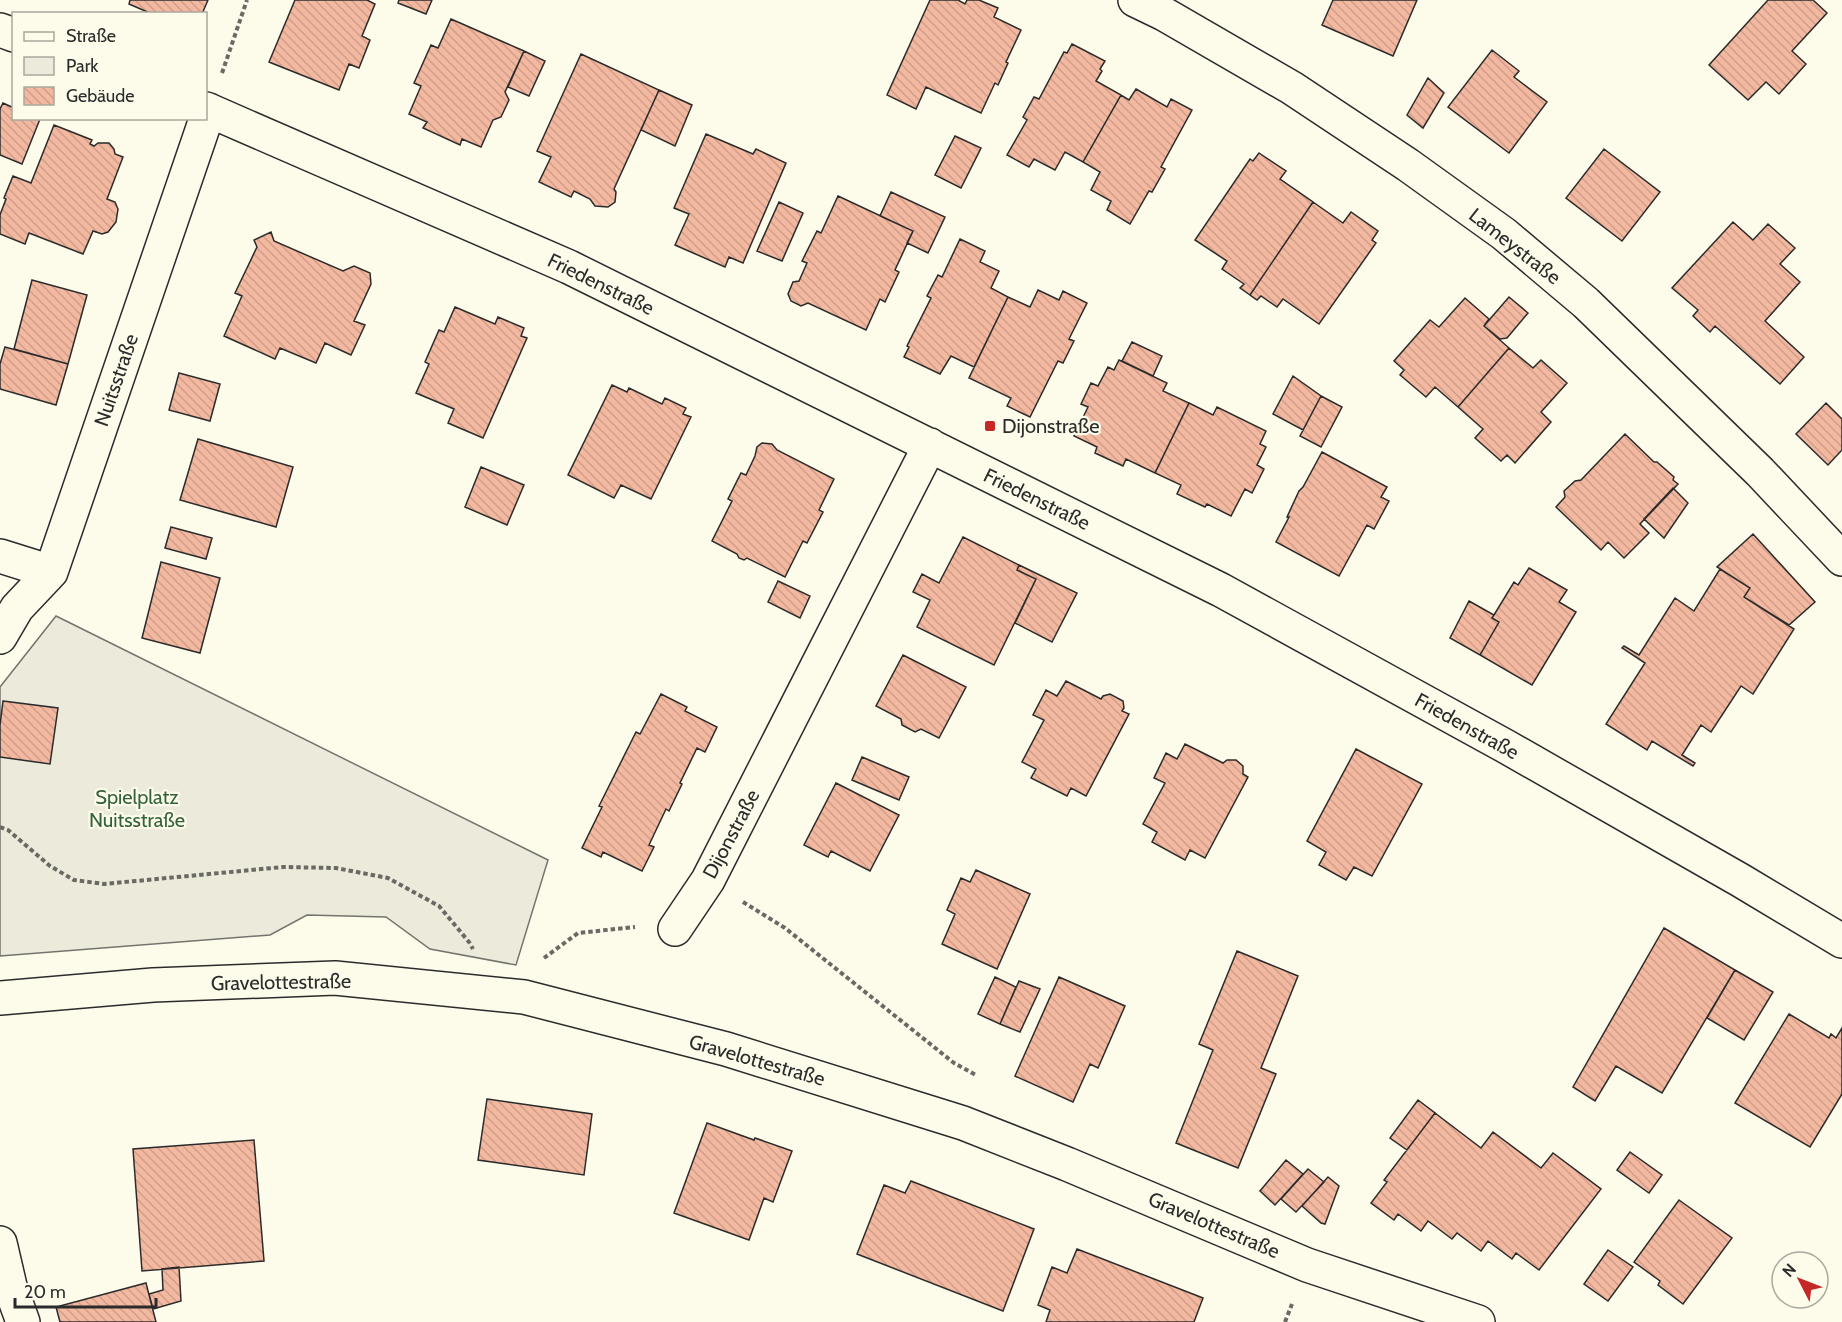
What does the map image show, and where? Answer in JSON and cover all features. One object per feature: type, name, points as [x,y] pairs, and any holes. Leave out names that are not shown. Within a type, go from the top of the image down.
[{"type":"street","name":"Lameystraße","points":[[1135,0],[1164,14],[1292,88],[1408,165],[1504,234],[1586,303],[1760,472],[1842,559]]},
{"type":"street","name":"Friedenstraße","points":[[207,110],[569,267],[1221,590],[1740,879],[1842,941]]},
{"type":"street","name":"Nuitsstraße","points":[[0,638],[17,608],[51,572],[204,120]]},
{"type":"street","name":"Dijonstraße","points":[[675,928],[708,880],[930,445]]},
{"type":"street","points":[[0,556],[51,572]]},
{"type":"street","name":"Gravelottestraße","points":[[0,998],[153,985],[335,978],[524,997],[726,1049],[923,1110],[1068,1164],[1307,1265],[1478,1322]]},
{"type":"street","points":[[0,1243],[10,1286],[23,1322]]},
{"type":"path","points":[[207,110],[247,0]]},
{"type":"path","points":[[0,827],[8,830],[50,866],[74,880],[104,884],[283,867],[336,868],[388,878],[439,906],[469,942],[490,993]]},
{"type":"path","points":[[708,880],[785,928],[954,1063],[976,1076]]},
{"type":"path","points":[[524,997],[544,957],[578,933],[639,926],[675,928]]},
{"type":"green space","name":"Spielplatz Nuitsstraße","points":[[56,616],[548,860],[516,965],[430,949],[386,917],[307,915],[270,935],[0,956],[0,687]]},
{"type":"building","points":[[130,0],[208,0],[203,12],[147,12],[129,4]]},
{"type":"building","points":[[295,0],[367,0],[375,4],[362,36],[370,40],[359,68],[349,64],[339,90],[269,62]]},
{"type":"building","points":[[399,0],[432,0],[426,14],[398,3]]},
{"type":"building","points":[[930,0],[958,0],[965,4],[967,0],[979,0],[998,8],[994,17],[1021,30],[998,85],[995,83],[981,113],[926,87],[916,109],[887,95]]},
{"type":"building","points":[[1333,0],[1417,0],[1393,56],[1322,25]]},
{"type":"building","points":[[1768,0],[1813,0],[1827,13],[1792,51],[1806,64],[1779,94],[1766,82],[1748,100],[1709,65]]},
{"type":"building","points":[[451,19],[524,51],[505,92],[509,100],[501,117],[493,120],[481,147],[462,139],[460,145],[423,128],[427,122],[409,114],[421,86],[414,83],[431,45],[438,48]]},
{"type":"building","points":[[1072,44],[1105,61],[1096,81],[1121,95],[1083,162],[1065,152],[1055,170],[1034,159],[1029,167],[1007,155],[1027,120],[1023,117],[1034,97],[1039,99],[1064,52],[1067,53]]},
{"type":"building","points":[[1492,50],[1519,71],[1514,77],[1547,102],[1509,153],[1448,107]]},
{"type":"building","points":[[524,51],[545,61],[529,96],[508,87]]},
{"type":"building","points":[[581,54],[659,90],[614,189],[615,202],[608,207],[595,206],[590,199],[574,191],[571,197],[539,182],[551,157],[537,151]]},
{"type":"building","points":[[1428,78],[1444,93],[1423,128],[1407,115]]},
{"type":"building","points":[[1136,89],[1167,107],[1171,99],[1192,110],[1161,167],[1165,169],[1130,224],[1107,210],[1111,201],[1091,190],[1100,172],[1083,162],[1121,95],[1129,100]]},
{"type":"building","points":[[659,90],[692,105],[675,146],[641,130]]},
{"type":"building","points":[[3,103],[12,107],[12,120],[40,120],[22,164],[0,155],[0,109]]},
{"type":"building","points":[[54,125],[92,140],[90,144],[94,146],[98,143],[109,143],[115,154],[123,157],[107,199],[115,202],[118,209],[116,222],[108,232],[102,234],[93,231],[83,254],[29,233],[25,244],[0,234],[0,215],[13,176],[31,183]]},
{"type":"building","points":[[706,134],[753,154],[756,149],[786,163],[743,263],[729,257],[725,267],[675,245],[689,214],[674,208]]},
{"type":"building","points":[[955,136],[981,148],[961,188],[935,175]]},
{"type":"building","points":[[1604,149],[1660,192],[1622,241],[1566,198]]},
{"type":"building","points":[[1259,153],[1286,171],[1280,179],[1313,202],[1250,295],[1240,288],[1244,284],[1222,269],[1227,261],[1195,240],[1250,159],[1253,161]]},
{"type":"building","points":[[891,192],[945,217],[928,253],[907,243],[913,231],[880,216]]},
{"type":"building","points":[[838,196],[913,231],[895,270],[899,272],[885,302],[880,299],[866,330],[808,303],[801,306],[791,301],[788,294],[793,282],[799,281],[807,263],[802,261],[817,231],[821,233]]},
{"type":"building","points":[[779,202],[803,213],[782,261],[757,251]]},
{"type":"building","points":[[1313,202],[1343,223],[1351,212],[1378,231],[1372,240],[1376,243],[1319,324],[1283,299],[1277,307],[1261,296],[1257,300],[1250,295]]},
{"type":"building","points":[[1733,222],[1753,240],[1768,224],[1795,248],[1780,264],[1800,282],[1765,321],[1804,357],[1780,384],[1715,326],[1710,332],[1693,316],[1698,310],[1672,288]]},
{"type":"building","points":[[271,232],[274,241],[343,271],[354,266],[370,273],[371,284],[354,321],[365,325],[351,355],[325,343],[316,363],[280,348],[275,359],[224,336],[242,296],[235,293],[257,247],[254,240]]},
{"type":"building","points":[[960,239],[985,251],[980,262],[999,271],[991,288],[1008,297],[974,367],[951,356],[940,374],[904,357],[909,347],[907,346],[931,298],[927,296],[938,275],[942,277]]},
{"type":"building","points":[[32,280],[87,295],[68,364],[14,349]]},
{"type":"building","points":[[1038,290],[1059,300],[1063,291],[1087,303],[1069,339],[1074,341],[1063,363],[1058,361],[1030,417],[1007,406],[1011,398],[969,378],[1008,297],[1030,307]]},
{"type":"building","points":[[1509,297],[1528,313],[1507,338],[1500,339],[1484,326]]},
{"type":"building","points":[[1465,298],[1489,319],[1484,326],[1509,348],[1458,407],[1435,387],[1426,397],[1400,375],[1404,370],[1394,361],[1430,320],[1439,327]]},
{"type":"building","points":[[455,307],[495,324],[498,317],[524,328],[521,336],[527,338],[483,438],[448,423],[454,409],[416,393],[429,364],[425,362],[439,330],[444,332]]},
{"type":"building","points":[[1132,342],[1162,356],[1153,376],[1122,361]]},
{"type":"building","points":[[5,347],[68,364],[56,405],[0,389],[0,364]]},
{"type":"building","points":[[1509,348],[1533,368],[1541,360],[1567,383],[1541,412],[1551,422],[1515,463],[1507,455],[1501,461],[1475,438],[1483,429],[1458,407]]},
{"type":"building","points":[[1119,360],[1167,383],[1163,391],[1189,403],[1155,473],[1126,459],[1123,466],[1095,453],[1097,447],[1074,436],[1088,407],[1081,404],[1091,383],[1098,386],[1108,367],[1114,370]]},
{"type":"building","points":[[179,373],[220,384],[210,421],[169,410]]},
{"type":"building","points":[[1293,376],[1321,396],[1303,430],[1273,414]]},
{"type":"building","points":[[612,385],[627,392],[629,388],[662,404],[665,398],[686,408],[683,414],[691,417],[651,499],[621,485],[614,498],[568,475]]},
{"type":"building","points":[[1321,396],[1342,407],[1321,447],[1300,436]]},
{"type":"building","points":[[1189,403],[1213,415],[1217,407],[1266,431],[1260,444],[1266,447],[1257,465],[1264,469],[1252,493],[1245,489],[1231,516],[1207,504],[1205,507],[1177,494],[1181,485],[1155,473]]},
{"type":"building","points":[[1826,403],[1842,419],[1842,450],[1828,465],[1796,434]]},
{"type":"building","points":[[1625,434],[1654,462],[1674,477],[1673,480],[1678,484],[1640,524],[1649,533],[1624,558],[1608,542],[1601,550],[1556,507],[1565,497],[1564,491],[1575,481],[1581,480]]},
{"type":"building","points":[[198,439],[293,467],[276,527],[180,500]]},
{"type":"building","points":[[762,443],[772,444],[777,450],[834,479],[819,510],[823,512],[807,543],[803,541],[785,577],[747,558],[744,560],[739,558],[737,554],[712,541],[732,501],[728,499],[741,473],[746,475],[757,447]]},
{"type":"building","points":[[1322,452],[1387,487],[1381,497],[1389,501],[1374,529],[1367,525],[1339,576],[1276,542],[1299,491]]},
{"type":"building","points":[[481,467],[524,485],[507,525],[465,507]]},
{"type":"building","points":[[1673,488],[1688,503],[1664,538],[1644,519]]},
{"type":"building","points":[[171,527],[212,538],[206,559],[165,548]]},
{"type":"building","points":[[1753,534],[1815,602],[1789,625],[1744,597],[1750,588],[1717,567]]},
{"type":"building","points":[[963,537],[1019,565],[1017,570],[1036,579],[994,665],[917,627],[930,600],[913,592],[922,574],[939,583]]},
{"type":"building","points":[[161,562],[220,578],[200,653],[142,638]]},
{"type":"building","points":[[1019,565],[1077,593],[1052,642],[1015,623],[1036,579],[1017,570]]},
{"type":"building","points":[[1529,568],[1567,590],[1559,602],[1576,612],[1532,685],[1480,655],[1499,622],[1492,618],[1514,582],[1518,585]]},
{"type":"building","points":[[1720,569],[1750,588],[1744,597],[1794,629],[1753,694],[1741,686],[1711,732],[1701,725],[1682,755],[1695,763],[1693,766],[1652,741],[1647,750],[1606,724],[1645,663],[1622,648],[1624,646],[1639,655],[1675,598],[1694,611]]},
{"type":"building","points":[[778,581],[810,596],[800,618],[768,602]]},
{"type":"building","points":[[1469,601],[1494,615],[1492,618],[1499,622],[1480,655],[1450,638]]},
{"type":"building","points":[[903,655],[966,687],[939,738],[921,729],[915,732],[902,725],[901,719],[876,706]]},
{"type":"building","points":[[1066,681],[1101,699],[1110,694],[1123,701],[1122,711],[1129,714],[1086,796],[1071,788],[1067,796],[1031,778],[1036,769],[1022,762],[1044,720],[1033,715],[1046,690],[1057,696]]},
{"type":"building","points":[[661,694],[687,707],[685,711],[717,727],[705,752],[697,748],[669,811],[666,809],[649,845],[654,847],[642,871],[603,852],[601,857],[582,848],[602,807],[599,806],[636,732],[640,734]]},
{"type":"building","points":[[3,701],[58,708],[50,764],[0,757]]},
{"type":"building","points":[[1185,744],[1223,763],[1227,760],[1236,760],[1243,766],[1243,774],[1248,777],[1205,858],[1190,850],[1185,860],[1152,842],[1157,832],[1143,824],[1165,783],[1154,778],[1166,753],[1177,759]]},
{"type":"building","points":[[1356,749],[1422,784],[1372,876],[1354,867],[1346,880],[1319,865],[1326,852],[1307,841]]},
{"type":"building","points":[[862,757],[909,777],[899,800],[852,780]]},
{"type":"building","points":[[836,783],[899,815],[870,871],[831,851],[828,857],[804,845]]},
{"type":"building","points":[[976,870],[1030,894],[997,969],[942,944],[955,914],[947,910],[961,878],[970,882]]},
{"type":"building","points":[[1664,928],[1735,970],[1662,1093],[1616,1066],[1595,1101],[1573,1087]]},
{"type":"building","points":[[1237,951],[1298,976],[1261,1068],[1276,1074],[1238,1168],[1176,1143],[1213,1050],[1199,1044]]},
{"type":"building","points":[[1735,970],[1773,992],[1744,1040],[1707,1018]]},
{"type":"building","points":[[995,977],[1016,987],[1000,1024],[978,1014]]},
{"type":"building","points":[[1059,977],[1125,1006],[1098,1068],[1090,1064],[1073,1102],[1015,1076]]},
{"type":"building","points":[[1019,981],[1040,989],[1020,1032],[1000,1024]]},
{"type":"building","points":[[1789,1014],[1829,1038],[1831,1034],[1836,1038],[1842,1028],[1842,1094],[1810,1147],[1735,1103]]},
{"type":"building","points":[[487,1099],[592,1114],[584,1175],[478,1160]]},
{"type":"building","points":[[1418,1100],[1435,1113],[1407,1150],[1390,1138]]},
{"type":"building","points":[[1435,1113],[1481,1148],[1493,1132],[1541,1168],[1553,1153],[1601,1189],[1539,1270],[1516,1253],[1512,1259],[1488,1241],[1481,1251],[1457,1233],[1452,1239],[1428,1221],[1421,1231],[1398,1214],[1394,1220],[1371,1203],[1387,1182],[1384,1180]]},
{"type":"building","points":[[707,1123],[792,1151],[773,1202],[764,1198],[749,1240],[674,1213]]},
{"type":"building","points":[[254,1140],[264,1261],[142,1271],[133,1149]]},
{"type":"building","points":[[1630,1152],[1662,1175],[1649,1193],[1617,1170]]},
{"type":"building","points":[[1286,1160],[1303,1174],[1275,1205],[1260,1191]]},
{"type":"building","points":[[1308,1169],[1324,1182],[1296,1212],[1281,1199]]},
{"type":"building","points":[[1328,1177],[1339,1186],[1325,1224],[1302,1206]]},
{"type":"building","points":[[911,1181],[1034,1229],[1003,1311],[857,1254],[884,1185],[905,1193]]},
{"type":"building","points":[[1679,1200],[1732,1238],[1683,1304],[1658,1285],[1660,1281],[1634,1262]]},
{"type":"building","points":[[1077,1249],[1203,1298],[1194,1322],[1046,1322],[1050,1310],[1038,1305],[1052,1267],[1067,1273]]},
{"type":"building","points":[[1608,1250],[1633,1267],[1608,1301],[1584,1284]]},
{"type":"building","points":[[179,1267],[181,1301],[153,1309],[149,1294],[163,1290],[162,1269]]},
{"type":"building","points":[[146,1283],[156,1322],[60,1322],[56,1307]]},
{"type":"place","name":"Dijonstraße","points":[[990,426]]}]
